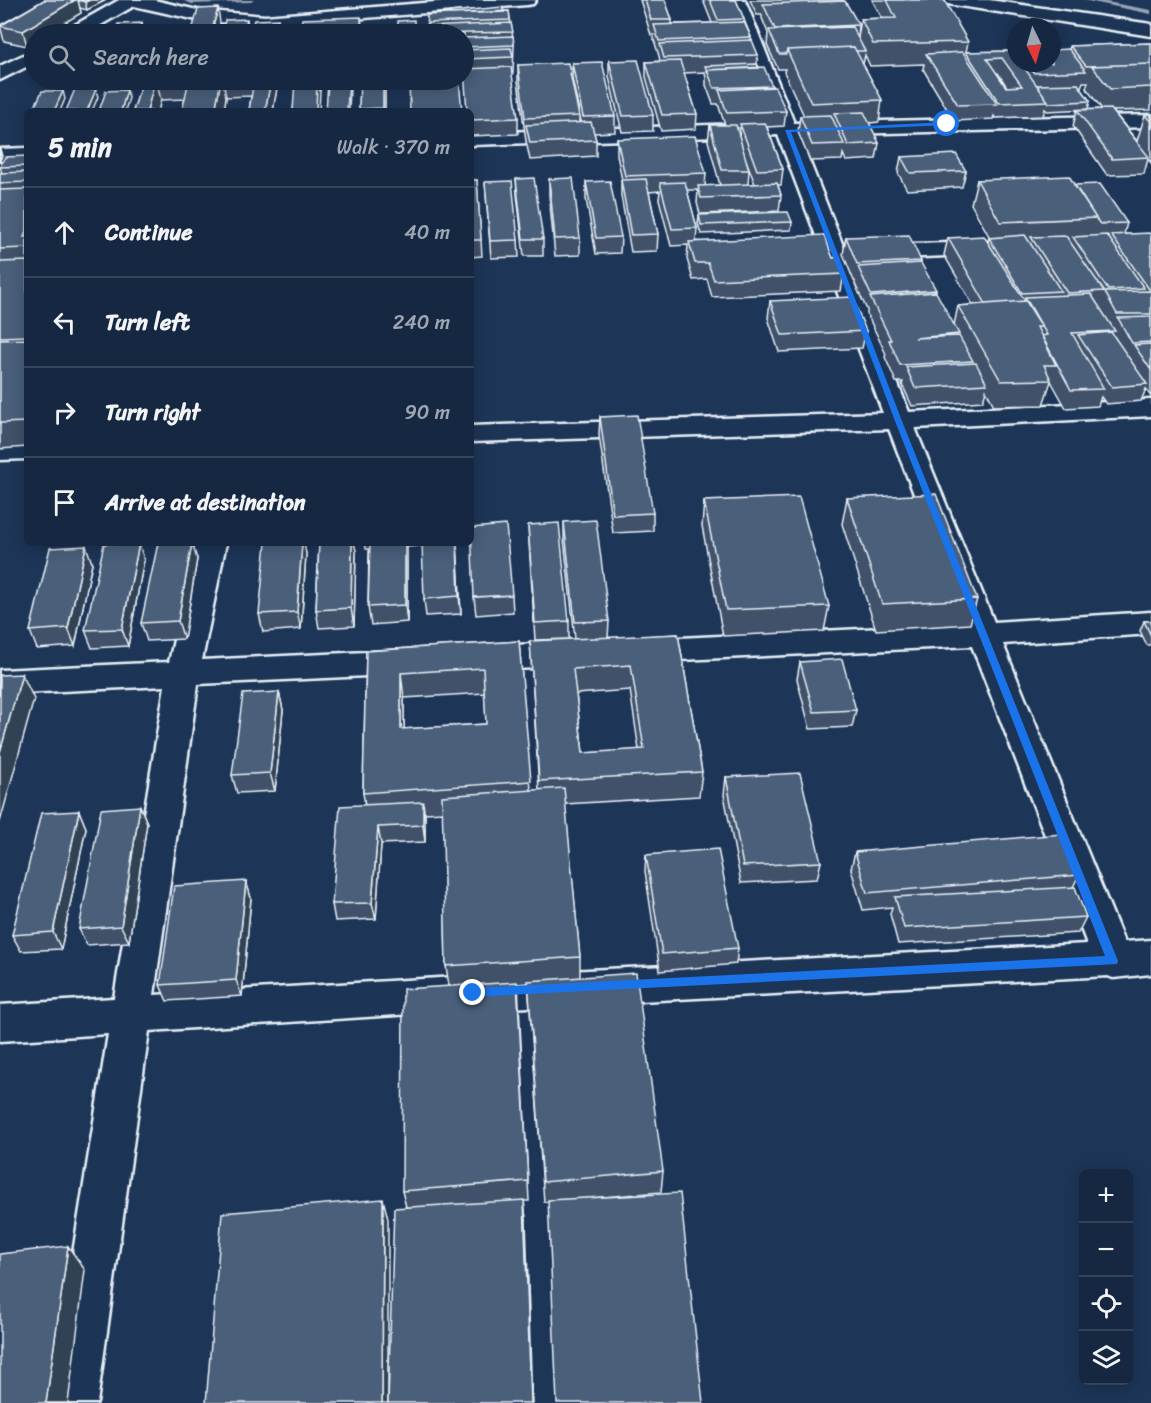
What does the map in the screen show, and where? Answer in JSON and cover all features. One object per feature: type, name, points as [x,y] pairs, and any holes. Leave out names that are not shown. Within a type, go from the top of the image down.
[{"type":"street","points":[[90,24],[132,0],[230,20],[268,24]]},
{"type":"street","points":[[320,24],[502,1],[527,0]]},
{"type":"street","points":[[736,0],[788,130],[898,421],[985,634],[1113,961]]},
{"type":"street","points":[[954,0],[1151,30]]},
{"type":"street","points":[[0,51],[24,50]]},
{"type":"street","points":[[0,75],[24,62]]},
{"type":"street","points":[[282,108],[285,90]]},
{"type":"street","points":[[474,139],[947,124],[1151,121]]},
{"type":"street","points":[[0,155],[24,154]]},
{"type":"street","points":[[835,253],[1011,249]]},
{"type":"street","points":[[474,434],[898,421],[1151,408]]},
{"type":"street","points":[[0,451],[24,450]]},
{"type":"street","points":[[73,1403],[183,673],[210,546]]},
{"type":"street","points":[[0,682],[985,634],[1151,623]]},
{"type":"street","points":[[0,1023],[473,993],[1113,961],[1151,957]]},
{"type":"building","points":[[44,0],[75,0],[35,24],[24,24],[23,31],[0,26]]},
{"type":"building","points":[[645,0],[665,0],[672,20],[651,20]]},
{"type":"building","points":[[710,0],[736,0],[744,19],[718,20]]},
{"type":"building","points":[[887,0],[944,0],[968,42],[873,44],[861,19],[896,18]]},
{"type":"building","points":[[845,1],[859,25],[775,29],[763,4]]},
{"type":"building","points":[[502,7],[504,12],[451,14],[450,12]]},
{"type":"building","points":[[218,8],[214,24],[194,24],[198,9]]},
{"type":"building","points":[[509,11],[510,20],[427,23],[427,15]]},
{"type":"building","points":[[361,17],[361,24],[301,24],[302,19]]},
{"type":"building","points":[[247,19],[246,24],[224,24],[225,20]]},
{"type":"building","points":[[278,19],[277,24],[253,24],[254,20]]},
{"type":"building","points":[[414,20],[414,24],[398,24],[398,21]]},
{"type":"building","points":[[744,22],[751,37],[659,41],[654,25]]},
{"type":"building","points":[[511,23],[513,32],[474,33],[474,25]]},
{"type":"building","points":[[852,27],[865,51],[856,51],[854,47],[787,50],[786,54],[779,54],[769,30]]},
{"type":"building","points":[[513,36],[514,45],[474,47],[474,38]]},
{"type":"building","points":[[752,40],[758,55],[664,58],[660,44]]},
{"type":"building","points":[[1151,43],[1151,64],[1086,66],[1070,46]]},
{"type":"building","points":[[854,47],[882,100],[811,103],[787,50]]},
{"type":"building","points":[[511,48],[513,57],[474,59],[474,50]]},
{"type":"building","points":[[1061,49],[1069,49],[1086,71],[1061,72]]},
{"type":"building","points":[[1007,51],[1007,65],[1002,58],[987,59],[1006,87],[1022,86],[1012,72],[1027,72],[1048,101],[999,103],[966,52]]},
{"type":"building","points":[[963,52],[997,104],[958,105],[926,54]]},
{"type":"building","points":[[638,60],[653,115],[623,116],[609,61]]},
{"type":"building","points":[[680,61],[697,114],[662,115],[646,62]]},
{"type":"building","points":[[602,62],[615,116],[583,117],[572,63]]},
{"type":"building","points":[[568,63],[579,116],[525,118],[518,65]]},
{"type":"building","points":[[757,64],[759,68],[707,71],[705,66]]},
{"type":"building","points":[[1151,64],[1151,87],[1110,89],[1092,66]]},
{"type":"building","points":[[511,67],[518,118],[474,120],[474,108],[467,108],[466,90],[474,90],[474,69]]},
{"type":"building","points":[[764,67],[772,86],[714,88],[707,70]]},
{"type":"building","points":[[1078,84],[1090,101],[1049,103],[1037,85]]},
{"type":"building","points":[[775,87],[786,111],[727,113],[719,90]]},
{"type":"building","points":[[75,90],[96,90],[88,108],[67,108]]},
{"type":"building","points":[[127,90],[122,108],[100,108],[106,91]]},
{"type":"building","points":[[140,90],[152,90],[148,108],[134,108]]},
{"type":"building","points":[[187,90],[219,90],[216,108],[183,108]]},
{"type":"building","points":[[252,90],[269,90],[266,108],[249,108]]},
{"type":"building","points":[[294,90],[317,90],[316,108],[293,108]]},
{"type":"building","points":[[327,90],[348,90],[347,108],[326,108]]},
{"type":"building","points":[[360,90],[383,90],[383,108],[359,108]]},
{"type":"building","points":[[409,90],[460,90],[462,108],[410,108]]},
{"type":"building","points":[[42,91],[63,91],[55,108],[34,108]]},
{"type":"building","points":[[1111,109],[1149,157],[1112,159],[1077,110]]},
{"type":"building","points":[[864,112],[879,143],[848,145],[834,113]]},
{"type":"building","points":[[1151,114],[1151,122],[1145,115]]},
{"type":"building","points":[[831,115],[844,144],[812,145],[800,116]]},
{"type":"building","points":[[591,122],[596,140],[530,143],[526,125]]},
{"type":"building","points":[[765,123],[783,169],[757,170],[740,124]]},
{"type":"building","points":[[710,125],[736,125],[749,170],[722,170]]},
{"type":"building","points":[[695,136],[706,173],[625,176],[617,139]]},
{"type":"building","points":[[956,154],[966,171],[910,173],[901,157]]},
{"type":"building","points":[[24,156],[24,166],[0,167],[5,157]]},
{"type":"building","points":[[24,172],[24,182],[0,183],[0,173]]},
{"type":"building","points":[[1069,176],[1096,218],[1000,222],[977,180]]},
{"type":"building","points":[[534,178],[543,239],[523,239],[516,179]]},
{"type":"building","points":[[573,178],[580,238],[555,239],[549,179]]},
{"type":"building","points":[[646,179],[658,234],[631,235],[621,180]]},
{"type":"building","points":[[474,180],[477,180],[481,240],[474,240]]},
{"type":"building","points":[[512,181],[518,240],[490,241],[485,182]]},
{"type":"building","points":[[610,181],[621,237],[596,238],[586,182]]},
{"type":"building","points":[[685,182],[697,228],[672,229],[660,183]]},
{"type":"building","points":[[777,183],[781,195],[701,198],[698,186]]},
{"type":"building","points":[[1100,184],[1127,223],[1100,224],[1074,185]]},
{"type":"building","points":[[24,189],[24,248],[0,249],[0,190]]},
{"type":"building","points":[[788,212],[792,222],[701,225],[699,215]]},
{"type":"building","points":[[1149,233],[1151,236],[1151,289],[1111,235]]},
{"type":"building","points":[[824,235],[833,258],[837,257],[844,274],[714,280],[708,263],[695,263],[689,242]]},
{"type":"building","points":[[909,235],[921,261],[857,264],[846,237]]},
{"type":"building","points":[[1025,235],[1061,291],[1022,293],[989,238]]},
{"type":"building","points":[[1107,235],[1144,288],[1108,290],[1073,237]]},
{"type":"building","points":[[984,236],[1025,301],[986,304],[948,238]]},
{"type":"building","points":[[1066,236],[1104,291],[1067,293],[1031,237]]},
{"type":"building","points":[[24,261],[24,336],[0,337],[0,262]]},
{"type":"building","points":[[921,263],[936,290],[871,295],[858,267]]},
{"type":"building","points":[[1151,291],[1151,314],[1117,314],[1105,292]]},
{"type":"building","points":[[936,292],[959,334],[915,338],[959,336],[973,361],[900,365],[889,340],[891,340],[870,297]]},
{"type":"building","points":[[1091,294],[1115,331],[1072,333],[1104,389],[1071,390],[1042,336],[1047,335],[1025,297]]},
{"type":"building","points":[[852,297],[866,331],[782,335],[770,301]]},
{"type":"building","points":[[1026,301],[1042,327],[1037,327],[1056,365],[1044,365],[1051,380],[1001,381],[958,306]]},
{"type":"building","points":[[1151,317],[1151,342],[1132,343],[1118,318]]},
{"type":"building","points":[[1111,332],[1147,384],[1112,387],[1078,335]]},
{"type":"building","points":[[24,339],[24,422],[0,423],[0,340]]},
{"type":"building","points":[[1151,344],[1151,370],[1134,345]]},
{"type":"building","points":[[976,363],[987,384],[915,388],[906,367]]},
{"type":"building","points":[[637,415],[653,513],[613,515],[600,417]]},
{"type":"building","points":[[936,494],[977,599],[882,604],[847,498]]},
{"type":"building","points":[[799,497],[829,606],[726,610],[704,501]]},
{"type":"building","points":[[596,520],[609,621],[575,622],[564,522]]},
{"type":"building","points":[[559,523],[569,621],[535,623],[528,525]]},
{"type":"building","points":[[506,525],[512,595],[474,597],[472,546],[474,546],[474,528]]},
{"type":"building","points":[[86,546],[68,628],[30,631],[50,548]]},
{"type":"building","points":[[104,546],[138,546],[122,629],[85,630]]},
{"type":"building","points":[[157,546],[191,546],[178,621],[141,623]]},
{"type":"building","points":[[266,546],[302,546],[297,612],[259,614]]},
{"type":"building","points":[[319,546],[352,546],[351,608],[316,610]]},
{"type":"building","points":[[370,546],[405,546],[405,605],[368,607]]},
{"type":"building","points":[[422,546],[457,546],[459,596],[424,599]]},
{"type":"building","points":[[1144,621],[1151,621],[1151,636]]},
{"type":"building","points":[[678,634],[702,772],[539,781],[530,641]],"holes":[[[631,665],[644,749],[583,753],[573,669]]]},
{"type":"building","points":[[519,641],[531,781],[363,793],[366,651]],"holes":[[[483,668],[486,724],[401,729],[401,673]]]},
{"type":"building","points":[[842,659],[856,710],[814,712],[800,662]]},
{"type":"building","points":[[22,674],[0,752],[0,675]]},
{"type":"building","points":[[279,692],[270,773],[232,775],[243,694]]},
{"type":"building","points":[[800,773],[821,862],[743,866],[726,777]]},
{"type":"building","points":[[564,788],[580,957],[446,966],[442,796]]},
{"type":"building","points":[[423,802],[423,825],[378,827],[372,903],[332,904],[340,806]]},
{"type":"building","points":[[140,806],[121,926],[79,929],[101,809]]},
{"type":"building","points":[[79,811],[53,932],[12,935],[41,813]]},
{"type":"building","points":[[1062,834],[1079,875],[867,893],[855,852]]},
{"type":"building","points":[[718,849],[738,948],[662,954],[646,855]]},
{"type":"building","points":[[246,881],[236,980],[160,985],[174,886]]},
{"type":"building","points":[[1075,887],[1086,917],[904,928],[895,897]]},
{"type":"building","points":[[636,973],[663,1171],[543,1182],[528,981]]},
{"type":"building","points":[[517,982],[528,1181],[402,1191],[403,989]]},
{"type":"building","points":[[680,1193],[703,1403],[557,1403],[548,1200]]},
{"type":"building","points":[[383,1199],[382,1403],[206,1403],[222,1213]]},
{"type":"building","points":[[524,1200],[531,1403],[388,1403],[394,1208]]},
{"type":"building","points":[[68,1246],[46,1403],[0,1403],[0,1254]]},
{"type":"waterway","points":[[185,0],[192,2],[251,0]]},
{"type":"waterway","points":[[1086,0],[1151,12]]},
{"type":"route","points":[[473,993],[1113,961],[985,634],[898,421],[788,130],[947,124]]}]
